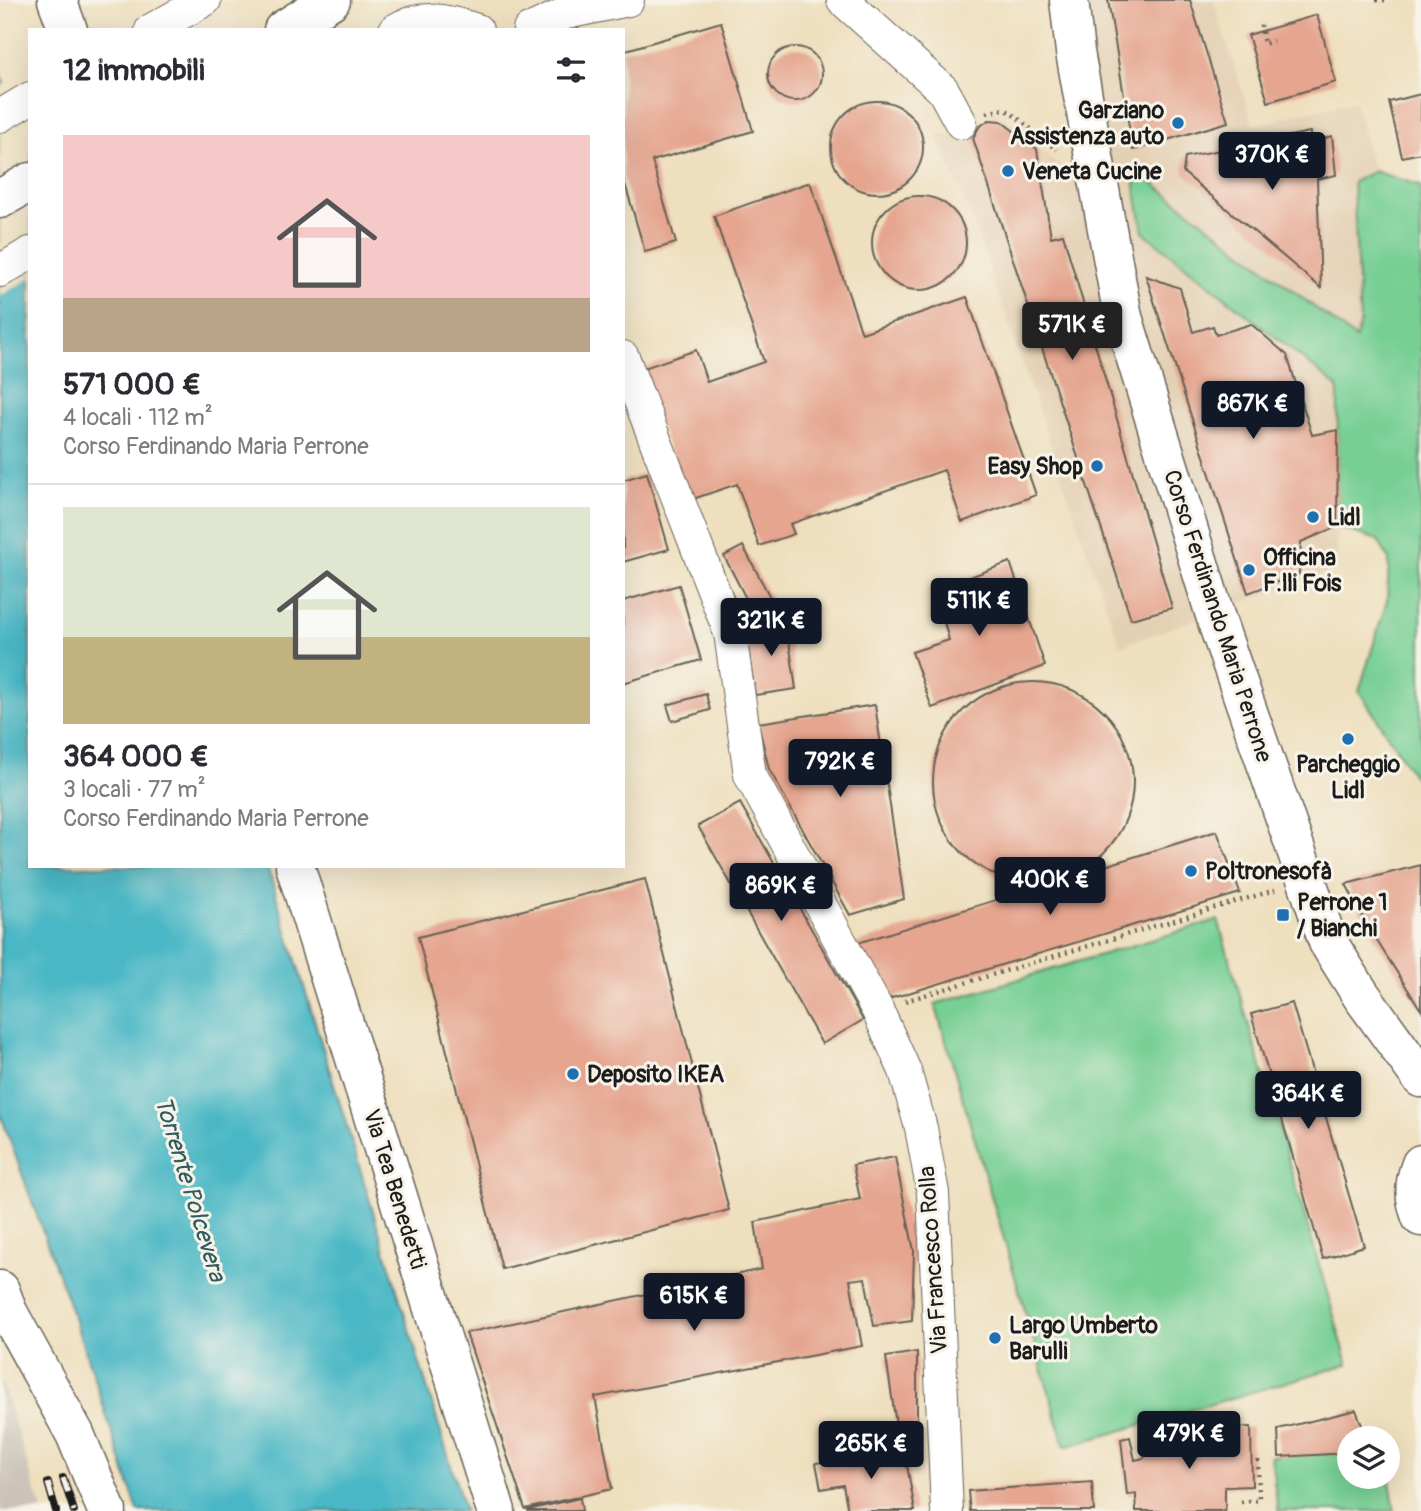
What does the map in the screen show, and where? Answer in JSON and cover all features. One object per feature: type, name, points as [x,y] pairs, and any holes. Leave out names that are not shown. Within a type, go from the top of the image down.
[{"type":"main road","points":[[57,0],[67,28]]},
{"type":"main road","points":[[286,28],[331,0]]},
{"type":"main road","name":"Corso Ferdinando Maria Perrone","points":[[1069,0],[1083,103],[1123,317],[1218,625],[1328,943],[1361,995],[1421,1078]]},
{"type":"main road","points":[[0,199],[28,183]]},
{"type":"main road","name":"Via Tea Benedetti","points":[[296,868],[496,1511]]},
{"type":"main road","points":[[1421,1164],[1415,1180],[1415,1201],[1421,1217]]},
{"type":"main road","points":[[0,1290],[8,1312],[75,1434],[107,1511]]},
{"type":"street","points":[[154,28],[205,0]]},
{"type":"street","points":[[536,22],[628,0]]},
{"type":"street","points":[[843,0],[943,90],[961,123]]},
{"type":"street","points":[[399,28],[407,23],[436,18],[470,28]]},
{"type":"street","points":[[0,116],[28,99]]},
{"type":"street","points":[[0,271],[28,254]]},
{"type":"street","name":"Via Francesco Rolla","points":[[625,362],[730,633],[750,775],[877,1009],[905,1070],[921,1128],[933,1194],[947,1511]]},
{"type":"path","points":[[1376,0],[1390,0]]},
{"type":"path","points":[[1261,25],[1264,44],[1273,41]]},
{"type":"path","points":[[961,123],[968,130],[972,129],[990,111],[1003,109],[1053,145]]},
{"type":"path","points":[[877,1009],[1306,880]]},
{"type":"path","points":[[1241,1502],[1259,1500],[1258,1460]]},
{"type":"shaded area","points":[[1071,0],[1213,0],[1253,125],[1354,101],[1374,171],[1353,182],[1360,322],[1338,387],[1337,569],[1120,646],[973,221],[936,133],[968,140],[978,124],[996,111],[1099,200]]},
{"type":"shaded area","points":[[0,1377],[35,1488],[42,1511],[0,1511]]},
{"type":"green space","points":[[1132,167],[1356,339],[1360,322],[1353,182],[1374,171],[1421,186],[1421,787],[1359,691],[1387,601],[1389,559],[1378,540],[1337,527],[1338,387],[1143,232]]},
{"type":"green space","points":[[1218,920],[1348,1364],[1065,1447],[935,1004]]},
{"type":"green space","points":[[1337,1453],[1337,1489],[1391,1489],[1395,1511],[1278,1511],[1271,1456]]},
{"type":"water","name":"Torrente Polcevera","points":[[0,73],[28,149],[28,868],[268,868],[465,1511],[138,1511],[73,1315],[0,1113]]},
{"type":"pier","points":[[7,83],[28,139],[28,279],[0,296],[0,87]]},
{"type":"building","points":[[1108,0],[1190,0],[1228,122],[1133,150]]},
{"type":"building","points":[[1317,15],[1336,82],[1268,102],[1248,35]]},
{"type":"building","points":[[721,22],[753,131],[652,161],[676,243],[645,252],[625,184],[625,50]]},
{"type":"building","points":[[795,47],[814,55],[822,74],[814,93],[795,101],[776,93],[768,74],[776,55]]},
{"type":"building","points":[[1421,94],[1421,153],[1402,157],[1389,102]]},
{"type":"building","points":[[877,101],[894,105],[909,115],[919,130],[923,147],[919,164],[909,179],[894,189],[877,193],[860,189],[845,179],[835,164],[831,147],[835,130],[845,115],[860,105]]},
{"type":"building","points":[[989,120],[1001,121],[1037,149],[1051,237],[1063,234],[1172,608],[1131,619],[973,138],[979,127]]},
{"type":"building","points":[[1310,132],[1311,143],[1332,136],[1336,175],[1317,179],[1321,288],[1183,172],[1185,157]]},
{"type":"building","points":[[810,182],[862,333],[967,297],[1036,495],[962,522],[944,470],[790,524],[794,534],[759,546],[737,484],[687,501],[641,369],[696,350],[707,382],[764,362],[714,216]]},
{"type":"building","points":[[919,196],[937,200],[952,210],[962,225],[966,243],[962,261],[952,276],[937,286],[919,290],[901,286],[886,276],[876,261],[872,243],[876,225],[886,210],[901,200]]},
{"type":"building","points":[[1146,276],[1180,288],[1193,332],[1213,326],[1216,335],[1251,324],[1287,355],[1312,435],[1338,430],[1337,527],[1301,542],[1299,574],[1248,593]]},
{"type":"building","points":[[647,473],[669,549],[625,561],[625,479]]},
{"type":"building","points":[[743,546],[771,599],[752,610],[724,556]]},
{"type":"building","points":[[1010,562],[1045,666],[932,708],[912,652],[949,640],[935,590]]},
{"type":"building","points":[[679,585],[701,660],[625,682],[625,600]]},
{"type":"building","points":[[786,620],[796,689],[755,695],[745,627]]},
{"type":"building","points":[[1033,682],[1071,690],[1104,711],[1125,744],[1133,782],[1125,820],[1104,853],[1071,874],[1033,882],[995,874],[962,853],[941,820],[933,782],[941,744],[962,711],[995,690]]},
{"type":"building","points":[[706,694],[710,710],[672,721],[667,705]]},
{"type":"building","points":[[875,705],[904,899],[850,915],[769,769],[758,723]]},
{"type":"building","points":[[740,803],[863,1020],[822,1044],[698,826]]},
{"type":"building","points":[[1217,831],[1240,893],[885,1000],[851,945]]},
{"type":"building","points":[[1421,865],[1421,1010],[1368,927],[1346,884]]},
{"type":"building","name":"Deposito IKEA","points":[[645,879],[729,1210],[502,1269],[418,937]]},
{"type":"building","points":[[1292,1003],[1364,1246],[1323,1259],[1251,1014]]},
{"type":"building","points":[[895,1157],[914,1251],[912,1321],[874,1326],[865,1278],[850,1280],[862,1346],[595,1397],[612,1489],[525,1509],[466,1333],[762,1269],[755,1222],[860,1199],[853,1165]]},
{"type":"building","points":[[917,1352],[917,1427],[897,1431],[886,1357]]},
{"type":"building","points":[[1356,1410],[1362,1426],[1337,1426],[1337,1454],[1279,1457],[1278,1429]]},
{"type":"building","points":[[1251,1427],[1252,1486],[1225,1487],[1225,1511],[1136,1511],[1136,1494],[1127,1495],[1121,1439],[1130,1437],[1135,1460],[1144,1458],[1150,1440],[1170,1437],[1186,1448],[1202,1448],[1201,1429]]},
{"type":"building","points":[[904,1448],[915,1511],[848,1511],[843,1485],[821,1489],[816,1463]]},
{"type":"building","points":[[1092,1482],[1094,1511],[970,1511],[968,1491]]},
{"type":"building","points":[[580,1498],[582,1511],[528,1511],[528,1510]]},
{"type":"railway","points":[[63,1478],[74,1511]]},
{"type":"railway","points":[[48,1483],[56,1511]]},
{"type":"place","name":"Garziano Assistenza auto","points":[[1178,123]]},
{"type":"place","name":"Veneta Cucine","points":[[1008,171]]},
{"type":"place","name":"Easy Shop","points":[[1097,466]]},
{"type":"place","name":"Lidl","points":[[1313,517]]},
{"type":"place","name":"Officina F.lli Fois","points":[[1249,570]]},
{"type":"place","name":"Parcheggio Lidl","points":[[1348,739]]},
{"type":"place","name":"Poltronesofà","points":[[1191,871]]},
{"type":"place","name":"Perrone 1 / Bianchi","points":[[1283,915]]},
{"type":"place","name":"Deposito IKEA","points":[[573,1074]]},
{"type":"place","name":"Largo Umberto Barulli","points":[[995,1338]]}]
